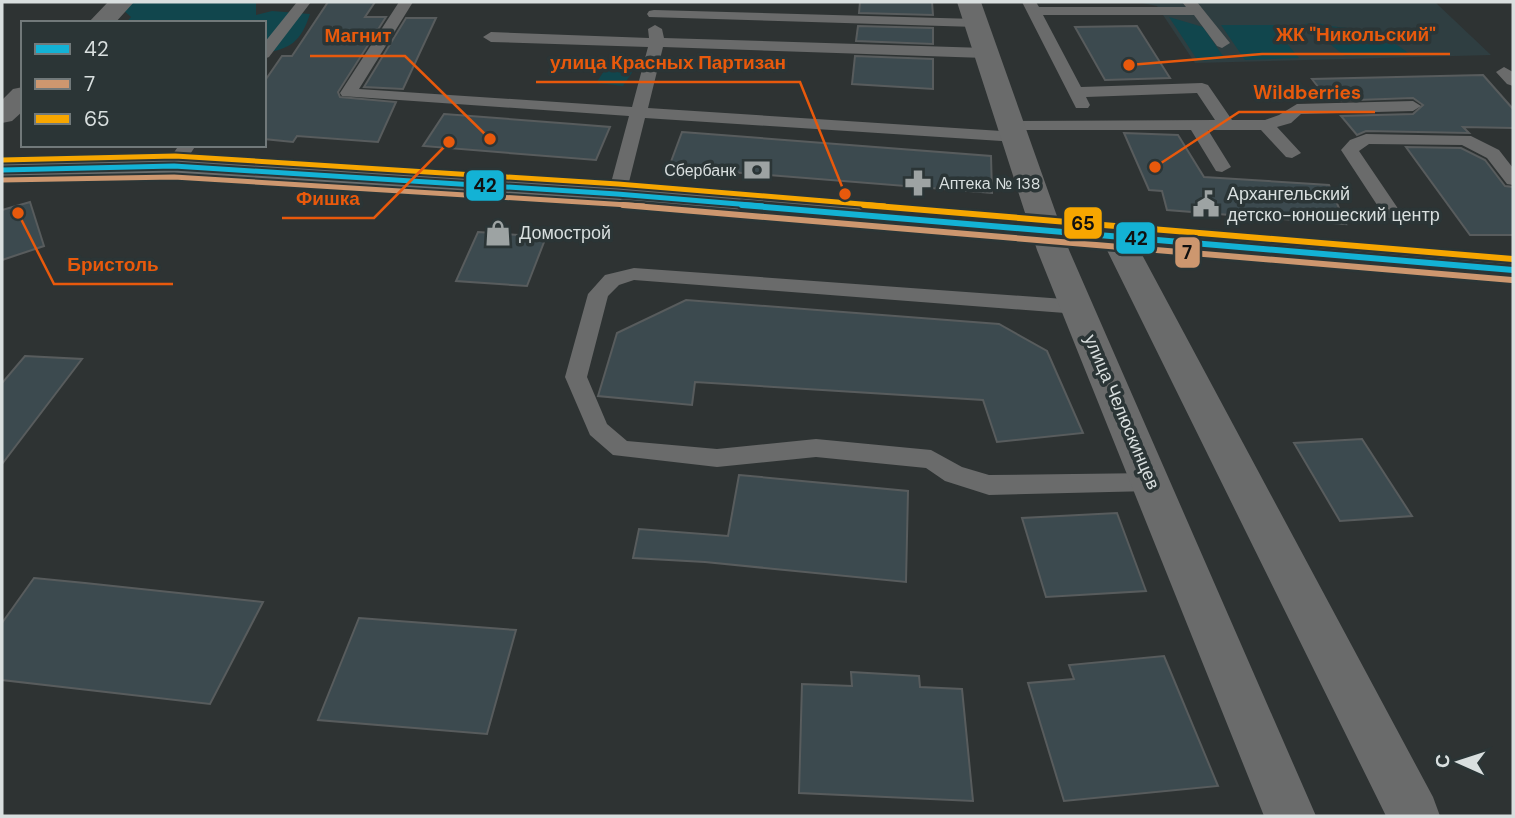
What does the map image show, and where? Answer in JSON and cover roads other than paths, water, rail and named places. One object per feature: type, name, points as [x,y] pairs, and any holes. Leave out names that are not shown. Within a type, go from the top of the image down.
[{"type":"main road","points":[[2,170],[181,155],[1048,232],[1513,270]]},
{"type":"street","points":[[102,21],[122,2]]},
{"type":"street","name":"улица Челюскинцев","points":[[977,26],[1048,232],[1290,816]]},
{"type":"street","points":[[2,114],[21,97]]},
{"type":"street","points":[[1116,236],[1415,816]]},
{"type":"lane","points":[[266,51],[304,2]]},
{"type":"lane","points":[[406,2],[348,93],[638,114],[1015,131],[1093,126],[1266,125],[1285,120],[1297,109],[1413,106]]},
{"type":"lane","points":[[1093,126],[1031,6],[1193,6],[1223,43]]},
{"type":"lane","points":[[617,194],[657,42],[653,8],[977,26]]},
{"type":"lane","points":[[491,37],[657,42],[977,26]]},
{"type":"lane","points":[[1076,92],[1202,88],[1227,125]]},
{"type":"lane","points":[[1196,125],[1222,167]]},
{"type":"lane","points":[[1266,125],[1292,153]]},
{"type":"lane","points":[[1392,214],[1350,150],[1367,139],[1465,140],[1493,154],[1513,180]]},
{"type":"lane","points":[[1078,307],[634,274],[612,280],[598,294],[576,377],[598,429],[621,449],[717,458],[816,448],[931,459],[954,474],[989,485],[1151,482]]},
{"type":"place","name":"ЖК \"Никольский\"","points":[[1129,65]]},
{"type":"place","name":"Магнит","points":[[490,139]]},
{"type":"place","name":"Фишка","points":[[449,142]]},
{"type":"place","name":"Wildberries","points":[[1155,167]]},
{"type":"place","name":"Сбербанк","points":[[757,170]]},
{"type":"place","name":"Аптека № 138","points":[[918,183]]},
{"type":"place","name":"улица Красных Партизан","points":[[845,194]]},
{"type":"place","name":"Архангельский детско-юношеский центр","points":[[1206,204]]},
{"type":"place","name":"Бристоль","points":[[18,213]]},
{"type":"place","name":"Домострой","points":[[498,233]]}]
